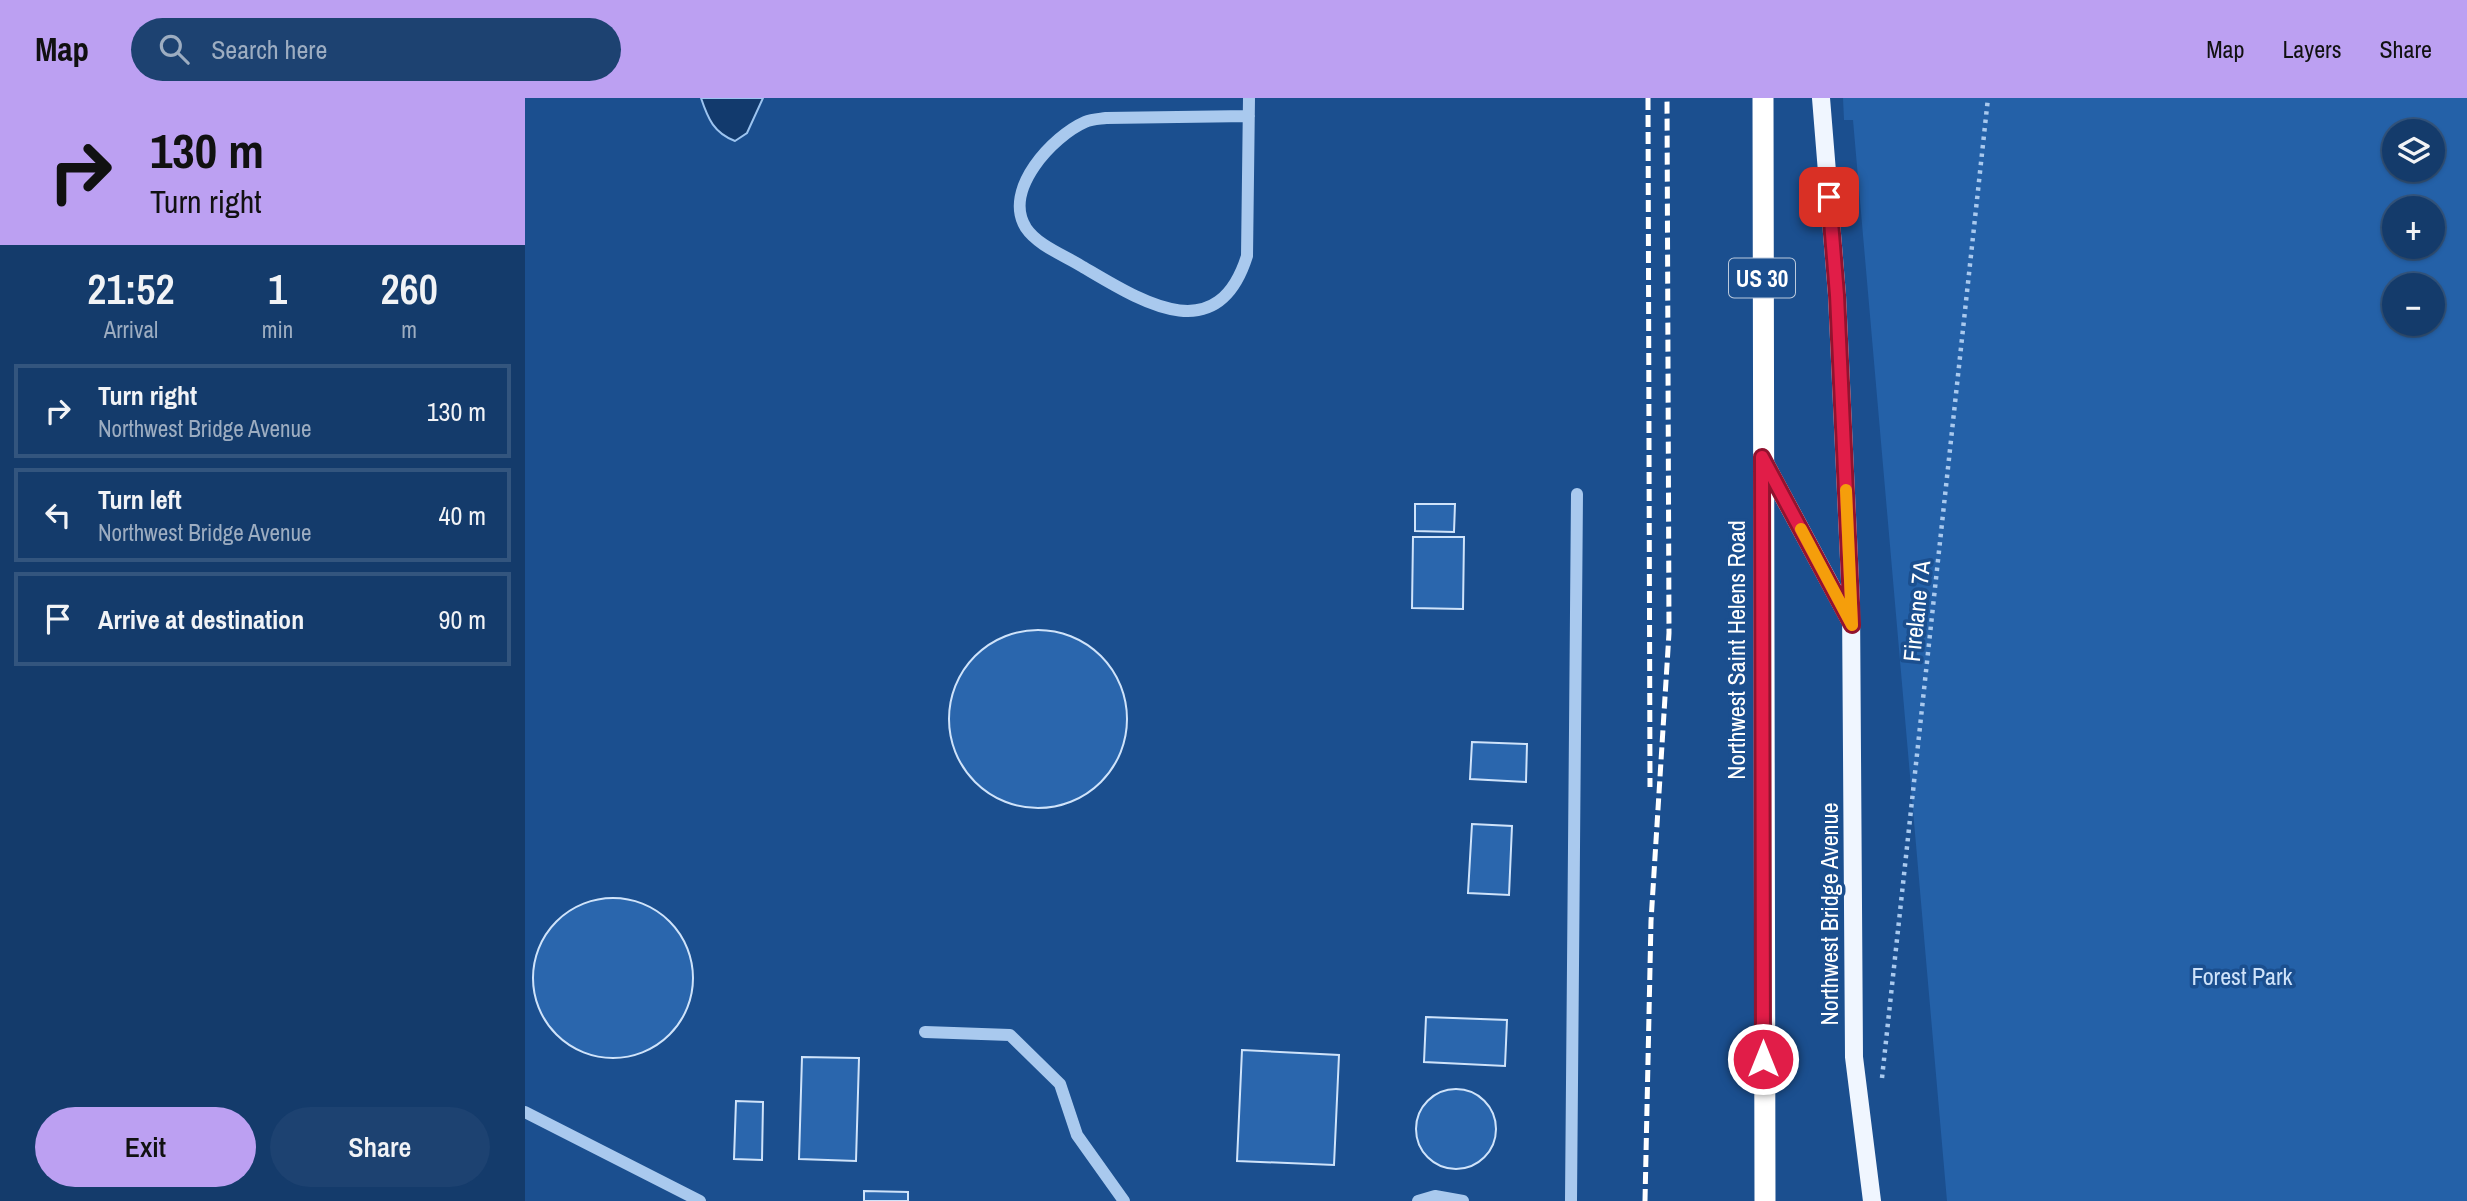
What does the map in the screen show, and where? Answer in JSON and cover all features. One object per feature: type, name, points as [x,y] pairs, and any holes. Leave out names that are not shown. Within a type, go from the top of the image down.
[{"type":"highway","name":"Northwest Saint Helens Road","points":[[1763,98],[1765,1201]]},
{"type":"main road","name":"Northwest Bridge Avenue","points":[[1821,98],[1837,295],[1852,625],[1854,1056],[1872,1201]]},
{"type":"main road","name":"Northwest Bridge Avenue","points":[[1762,457],[1852,625]]},
{"type":"lane","points":[[1249,98],[1249,116],[1247,256],[1240,278],[1221,299],[1204,309],[1184,311],[1158,307],[1131,296],[1039,240],[1026,227],[1021,211],[1025,181],[1047,149],[1087,121],[1106,118],[1249,116]]},
{"type":"lane","points":[[1571,1201],[1577,494]]},
{"type":"lane","points":[[925,1032],[1010,1035],[1060,1084],[1077,1135],[1124,1201]]},
{"type":"lane","points":[[525,1112],[700,1201]]},
{"type":"lane","points":[[1417,1201],[1435,1196],[1463,1201]]},
{"type":"path","name":"Firelane 7A","points":[[1882,1084],[1988,98]]},
{"type":"green space","name":"Forest Park","points":[[1843,98],[2467,98],[2467,1201],[1947,1201],[1853,120],[1844,120]]},
{"type":"shaded area","points":[[701,98],[763,98],[747,133],[735,141],[722,134],[713,124]]},
{"type":"building","points":[[1415,504],[1455,504],[1454,532],[1415,531]]},
{"type":"building","points":[[1413,537],[1464,537],[1463,609],[1412,608]]},
{"type":"building","points":[[1038,630],[1072,636],[1101,656],[1121,685],[1127,719],[1121,753],[1101,782],[1072,802],[1038,808],[1004,802],[975,782],[955,753],[949,719],[955,685],[975,656],[1004,636]]},
{"type":"building","points":[[1472,742],[1527,744],[1526,782],[1470,779]]},
{"type":"building","points":[[1472,824],[1512,826],[1509,895],[1468,893]]},
{"type":"building","points":[[613,898],[644,904],[670,921],[687,947],[693,978],[687,1009],[670,1035],[644,1052],[613,1058],[582,1052],[556,1035],[539,1009],[533,978],[539,947],[556,921],[582,904]]},
{"type":"building","points":[[1426,1017],[1507,1020],[1505,1066],[1424,1062]]},
{"type":"building","points":[[1242,1050],[1339,1055],[1334,1165],[1237,1161]]},
{"type":"building","points":[[802,1057],[859,1058],[856,1161],[799,1159]]},
{"type":"building","points":[[1448,1089],[1464,1089],[1478,1095],[1490,1107],[1496,1121],[1496,1137],[1490,1151],[1478,1163],[1464,1169],[1448,1169],[1434,1163],[1422,1151],[1416,1137],[1416,1121],[1422,1107],[1434,1095]]},
{"type":"building","points":[[736,1101],[763,1102],[762,1160],[734,1159]]},
{"type":"building","points":[[864,1191],[908,1192],[908,1201],[864,1201]]},
{"type":"railway","points":[[1648,98],[1650,787]]},
{"type":"railway","points":[[1645,1201],[1651,921],[1669,633],[1667,98]]},
{"type":"slow traffic","points":[[1801,529],[1852,625],[1846,490]]},
{"type":"route","points":[[1763,1059],[1762,457],[1852,625],[1837,295],[1829,197]]}]
